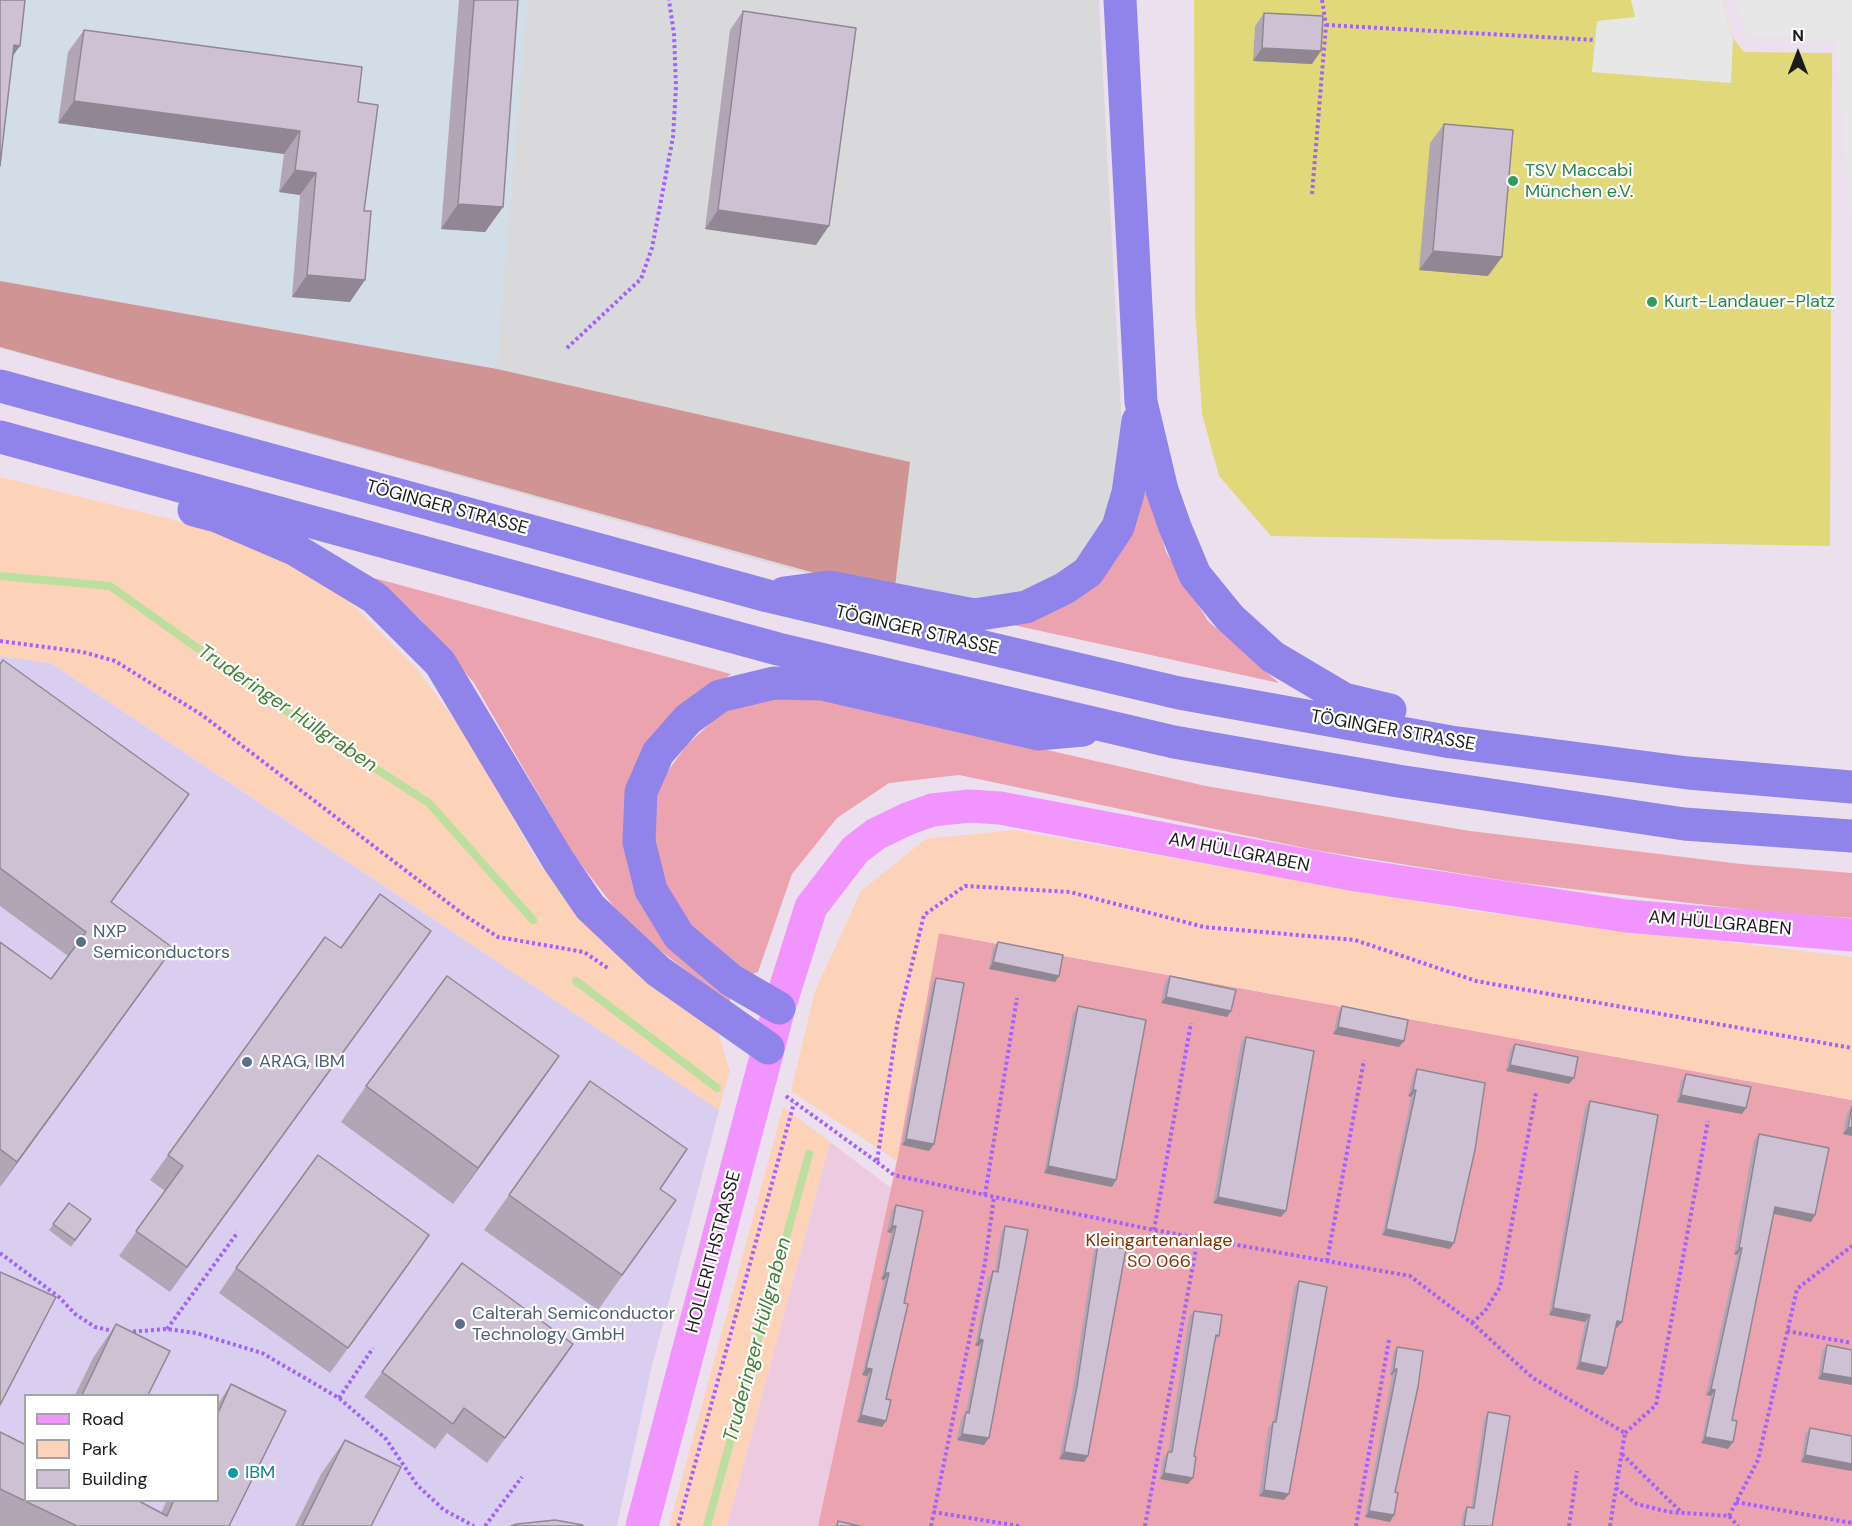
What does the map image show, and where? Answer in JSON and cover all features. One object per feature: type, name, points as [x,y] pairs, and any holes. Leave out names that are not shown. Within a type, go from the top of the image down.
[{"type":"highway","points":[[1120,0],[1141,402],[1161,490],[1195,575],[1230,618],[1273,657],[1344,699],[1415,716],[1451,742]]},
{"type":"highway","name":"TÖGINGER STRASSE","points":[[0,387],[768,596],[1179,693],[1451,742],[1688,773],[1852,787]]},
{"type":"highway","points":[[768,596],[829,587],[974,615],[1026,607],[1065,588],[1088,573],[1118,527],[1128,493],[1141,402]]},
{"type":"highway","points":[[0,436],[778,649],[1174,742],[1398,781],[1661,820],[1852,836]]},
{"type":"highway","points":[[57,453],[88,483],[218,516],[294,549],[375,598],[440,663],[558,860],[590,908],[658,971],[768,1048]]},
{"type":"highway","points":[[779,1008],[731,980],[679,936],[651,890],[639,842],[641,792],[658,753],[688,719],[720,696],[774,682],[822,684],[1038,734],[1115,728]]},
{"type":"main road","name":"AM HÜLLGRABEN","points":[[768,1048],[811,907],[855,850],[876,834],[907,819],[932,810],[969,806],[1000,808],[1356,875],[1626,916],[1852,935]]},
{"type":"main road","name":"HOLLERITHSTRASSE","points":[[642,1526],[768,1048]]},
{"type":"path","points":[[567,348],[613,308],[640,279],[652,249],[673,137],[676,87],[674,34],[669,0]]},
{"type":"path","points":[[1312,194],[1326,25],[1322,0]]},
{"type":"path","points":[[1326,25],[1595,40]]},
{"type":"path","points":[[0,641],[83,652],[115,661],[201,715],[464,915],[498,937],[584,951],[612,971]]},
{"type":"path","points":[[877,1161],[897,1026],[924,915],[965,886],[1070,892],[1204,927],[1354,940],[1476,981],[1852,1048]]},
{"type":"path","points":[[985,1195],[1017,998]]},
{"type":"path","points":[[1154,1230],[1191,1023]]},
{"type":"path","points":[[1326,1261],[1364,1060]]},
{"type":"path","points":[[1472,1323],[1485,1311],[1500,1287],[1536,1093]]},
{"type":"path","points":[[784,1095],[894,1175],[1154,1230],[1410,1276],[1472,1323],[1533,1378],[1625,1433]]},
{"type":"path","points":[[678,1526],[794,1103]]},
{"type":"path","points":[[1610,1526],[1625,1433],[1656,1404],[1708,1121]]},
{"type":"path","points":[[931,1526],[985,1263],[994,1197]]},
{"type":"path","points":[[167,1329],[238,1232]]},
{"type":"path","points":[[1144,1526],[1198,1238]]},
{"type":"path","points":[[1729,1516],[1758,1460],[1797,1289],[1852,1246]]},
{"type":"path","points":[[0,1253],[95,1328],[129,1332],[167,1329],[226,1340],[262,1353],[339,1398],[386,1439],[417,1485],[444,1510],[474,1526]]},
{"type":"path","points":[[1787,1331],[1852,1343]]},
{"type":"path","points":[[1356,1526],[1389,1340]]},
{"type":"path","points":[[339,1398],[373,1348]]},
{"type":"path","points":[[1622,1454],[1682,1513]]},
{"type":"path","points":[[1569,1526],[1577,1471]]},
{"type":"path","points":[[485,1526],[522,1477]]},
{"type":"path","points":[[1616,1488],[1637,1504],[1682,1513],[1729,1516],[1738,1526]]},
{"type":"path","points":[[1736,1502],[1852,1523]]},
{"type":"path","points":[[933,1512],[1018,1526]]},
{"type":"shaded area","points":[[0,0],[1099,0],[1123,446],[1116,500],[1091,548],[1051,585],[1004,603],[894,595],[801,572],[0,348]]},
{"type":"shaded area","points":[[0,0],[528,0],[497,369],[0,281]]},
{"type":"shaded area","name":"TSV Maccabi München e.V.","points":[[1194,0],[1722,0],[1733,38],[1744,52],[1832,53],[1830,546],[1271,536],[1219,476],[1202,414],[1195,309]]},
{"type":"shaded area","points":[[1631,0],[1722,0],[1733,39],[1731,83],[1592,72],[1597,21],[1635,17]]},
{"type":"shaded area","points":[[1736,0],[1852,0],[1852,219],[1835,41],[1747,34]]},
{"type":"shaded area","points":[[0,281],[497,369],[910,462],[894,595],[0,347]]},
{"type":"shaded area","points":[[0,656],[51,663],[719,1110],[652,1366],[617,1526],[0,1526]]},
{"type":"shaded area","points":[[830,1142],[891,1188],[818,1526],[727,1526]]},
{"type":"green space","points":[[1143,473],[1166,552],[1208,621],[1279,683],[1013,625],[1079,596]]},
{"type":"green space","points":[[0,477],[174,520],[260,546],[350,602],[418,670],[467,737],[538,862],[609,947],[718,1032],[730,1071],[719,1110],[51,663],[0,656]]},
{"type":"green space","points":[[374,578],[731,674],[670,721],[624,812],[732,995],[729,1003],[653,945],[614,907],[573,854],[474,683],[420,619]]},
{"type":"green space","points":[[776,692],[817,698],[1206,786],[1470,831],[1741,864],[1852,873],[1852,918],[1774,913],[1513,882],[1314,850],[959,775],[889,783],[837,818],[792,874],[758,972],[749,975],[719,955],[677,910],[657,873],[651,827],[660,782],[686,746],[720,714]]},
{"type":"green space","points":[[1014,830],[1474,911],[1852,957],[1852,1100],[939,933],[897,1161],[791,1091],[815,991],[861,891],[926,839]]},
{"type":"green space","name":"Kleingartenanlage SO 066","points":[[938,933],[1852,1100],[1852,1526],[818,1526],[895,1170]]},
{"type":"green space","points":[[783,1107],[830,1142],[727,1526],[669,1526]]},
{"type":"building","points":[[0,0],[25,0],[20,46],[14,45],[0,166]]},
{"type":"building","points":[[474,0],[518,0],[503,207],[458,204]]},
{"type":"building","points":[[743,11],[856,28],[829,226],[718,210]]},
{"type":"building","points":[[1264,13],[1323,16],[1321,51],[1262,48]]},
{"type":"building","points":[[84,30],[362,67],[358,102],[378,105],[364,211],[371,211],[365,280],[307,275],[316,173],[295,170],[300,131],[74,101]]},
{"type":"building","points":[[1444,124],[1513,130],[1502,257],[1433,251]]},
{"type":"building","name":"NXP Semiconductors","points":[[3,660],[189,794],[111,902],[173,948],[17,1162],[0,1149],[0,942],[51,979],[86,932],[0,868],[0,664]]},
{"type":"building","points":[[380,894],[431,931],[187,1267],[136,1231],[183,1166],[168,1155],[325,937],[341,948]]},
{"type":"building","points":[[998,942],[1063,955],[1059,976],[993,962]]},
{"type":"building","points":[[447,976],[559,1056],[478,1168],[366,1086]]},
{"type":"building","points":[[1170,976],[1236,990],[1231,1011],[1166,997]]},
{"type":"building","points":[[936,978],[964,983],[934,1144],[906,1139]]},
{"type":"building","points":[[1078,1006],[1146,1020],[1116,1180],[1048,1166]]},
{"type":"building","points":[[1342,1006],[1408,1020],[1404,1041],[1338,1027]]},
{"type":"building","points":[[1246,1037],[1314,1051],[1286,1211],[1218,1197]]},
{"type":"building","points":[[1515,1044],[1578,1057],[1574,1078],[1510,1065]]},
{"type":"building","points":[[1417,1069],[1485,1083],[1475,1150],[1454,1243],[1386,1229],[1416,1090],[1413,1090]]},
{"type":"building","points":[[1686,1074],[1751,1087],[1746,1108],[1681,1095]]},
{"type":"building","points":[[590,1081],[687,1149],[660,1189],[676,1200],[622,1275],[509,1195]]},
{"type":"building","points":[[1590,1101],[1658,1115],[1622,1322],[1617,1321],[1607,1368],[1580,1362],[1590,1315],[1553,1308]]},
{"type":"building","points":[[1852,1106],[1852,1128],[1848,1127]]},
{"type":"building","points":[[1759,1134],[1829,1148],[1815,1215],[1775,1207],[1732,1420],[1737,1421],[1733,1442],[1705,1437],[1715,1390],[1711,1389],[1742,1248],[1739,1248]]},
{"type":"building","points":[[318,1155],[429,1235],[348,1348],[236,1268]]},
{"type":"building","points":[[69,1203],[91,1219],[75,1240],[53,1224]]},
{"type":"building","points":[[896,1205],[923,1211],[904,1303],[908,1304],[886,1399],[891,1400],[886,1421],[861,1415],[872,1369],[866,1368],[889,1273],[885,1273],[896,1226],[892,1226]]},
{"type":"building","points":[[1005,1226],[1028,1230],[989,1438],[962,1434],[966,1412],[969,1413],[983,1340],[979,1339],[983,1319],[993,1271],[998,1272]]},
{"type":"building","points":[[1098,1244],[1126,1249],[1088,1456],[1064,1452],[1077,1386]]},
{"type":"building","points":[[462,1263],[573,1344],[505,1438],[464,1408],[453,1424],[382,1372]]},
{"type":"building","points":[[0,1272],[56,1297],[0,1405]]},
{"type":"building","points":[[1299,1281],[1327,1287],[1289,1494],[1264,1490],[1273,1422],[1276,1422]]},
{"type":"building","points":[[1194,1311],[1222,1315],[1219,1336],[1216,1335],[1194,1456],[1196,1457],[1193,1478],[1164,1473],[1168,1452],[1172,1452]]},
{"type":"building","points":[[116,1324],[170,1351],[148,1394],[82,1394]]},
{"type":"building","points":[[1827,1345],[1852,1350],[1852,1378],[1822,1373]]},
{"type":"building","points":[[1397,1347],[1423,1351],[1418,1387],[1395,1492],[1398,1493],[1394,1515],[1369,1511],[1397,1369],[1394,1369]]},
{"type":"building","points":[[231,1384],[286,1411],[229,1526],[77,1526],[27,1502],[141,1502],[167,1516],[173,1502],[219,1502],[219,1411]]},
{"type":"building","points":[[1488,1412],[1510,1416],[1492,1526],[1464,1526],[1467,1507],[1474,1508]]},
{"type":"building","points":[[1810,1428],[1852,1436],[1852,1464],[1805,1455]]},
{"type":"building","points":[[0,1432],[24,1444],[24,1501],[0,1489]]},
{"type":"building","points":[[345,1440],[401,1467],[371,1526],[302,1526]]},
{"type":"building","points":[[555,1520],[583,1525],[511,1526],[517,1524]]},
{"type":"building","points":[[838,1521],[860,1526],[837,1526]]},
{"type":"waterway","name":"Truderinger Hüllgraben","points":[[0,576],[110,586],[283,709],[429,803],[533,920]]},
{"type":"waterway","name":"Truderinger Hüllgraben","points":[[576,981],[717,1088]]},
{"type":"waterway","name":"Truderinger Hüllgraben","points":[[707,1526],[809,1154]]},
{"type":"place","name":"TSV Maccabi München e.V.","points":[[1513,181]]},
{"type":"place","name":"Kurt-Landauer-Platz","points":[[1652,302]]},
{"type":"place","name":"NXP Semiconductors","points":[[81,942]]},
{"type":"place","name":"ARAG, IBM","points":[[247,1062]]},
{"type":"place","name":"Calterah Semiconductor Technology GmbH","points":[[460,1324]]},
{"type":"place","name":"IBM","points":[[233,1473]]}]
